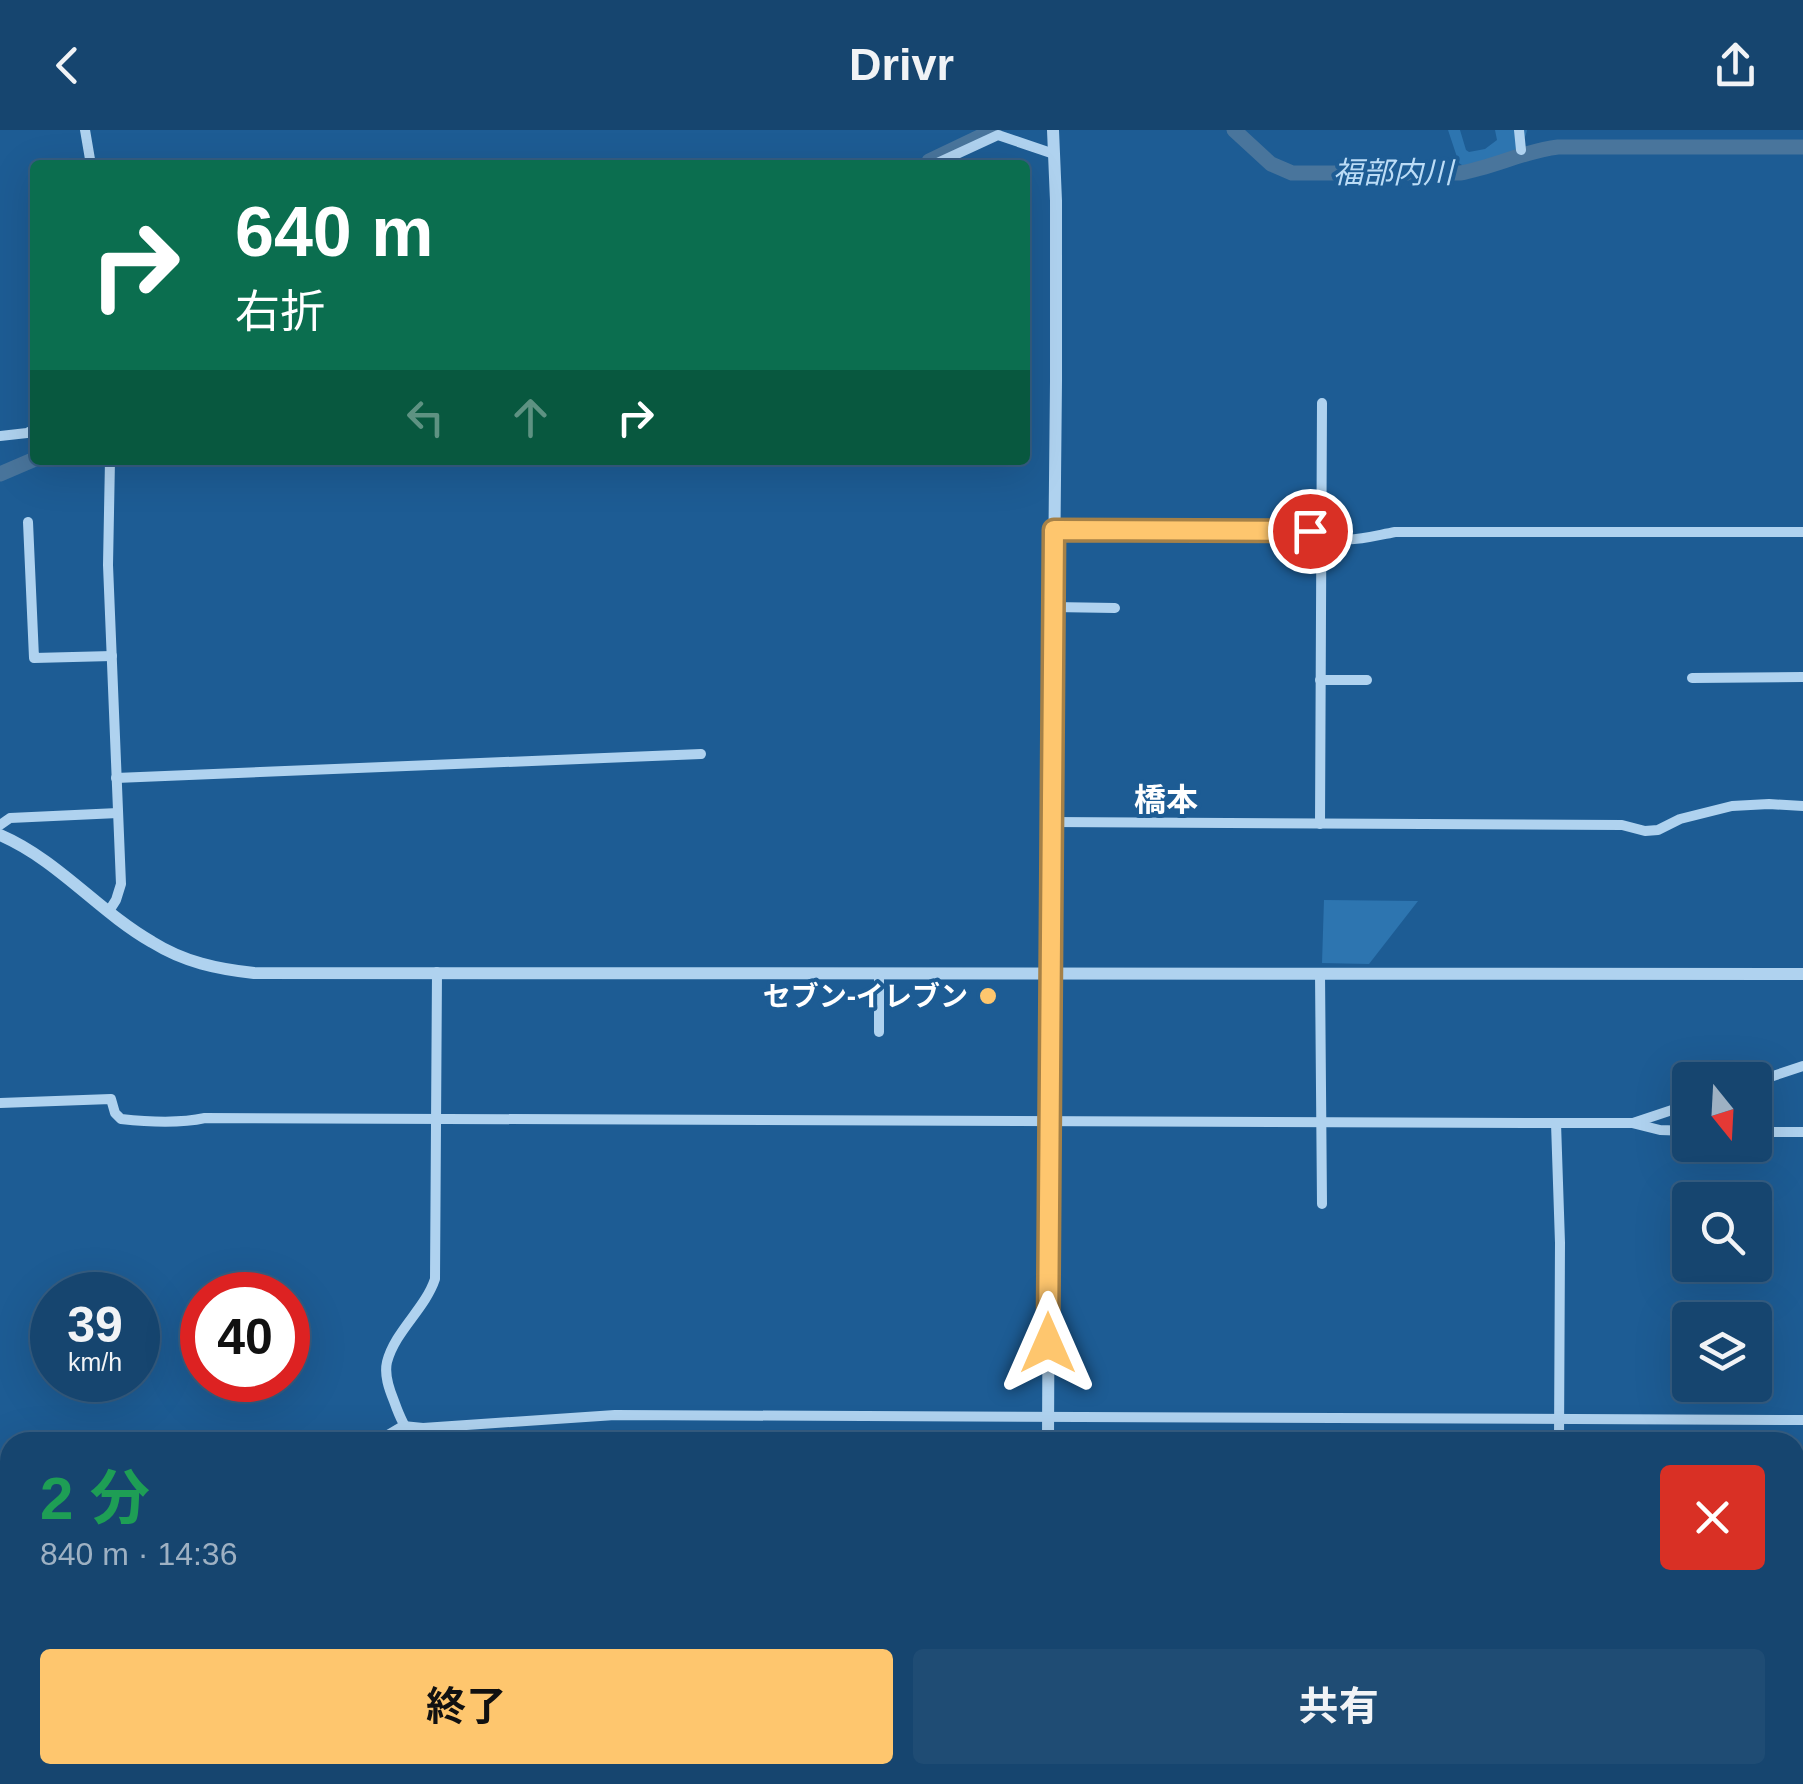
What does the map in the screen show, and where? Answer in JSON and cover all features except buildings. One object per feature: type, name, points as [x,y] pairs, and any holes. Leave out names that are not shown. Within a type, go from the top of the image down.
[{"type":"street","points":[[85,130],[90,160]]},
{"type":"street","points":[[1519,130],[1522,150]]},
{"type":"street","points":[[1048,1432],[1053,131]]},
{"type":"street","points":[[943,160],[998,133],[1054,154]]},
{"type":"street","points":[[1320,824],[1322,403]]},
{"type":"street","points":[[0,436],[30,432]]},
{"type":"street","points":[[109,911],[121,884],[108,565],[110,465]]},
{"type":"street","points":[[28,522],[34,658],[112,656]]},
{"type":"street","points":[[1054,530],[1310,531],[1353,541],[1395,532],[1803,532]]},
{"type":"street","points":[[1053,607],[1115,608]]},
{"type":"street","points":[[1692,678],[1803,676]]},
{"type":"street","points":[[1320,680],[1367,680]]},
{"type":"street","points":[[116,778],[701,754]]},
{"type":"street","points":[[1051,822],[1622,825],[1645,831],[1732,806],[1803,806]]},
{"type":"street","points":[[0,825],[10,818],[118,813]]},
{"type":"street","points":[[0,836],[50,864],[162,948],[198,964],[254,973],[1803,974]]},
{"type":"street","points":[[408,1432],[388,1386],[387,1363],[436,1279],[438,972]]},
{"type":"street","points":[[879,973],[880,1032]]},
{"type":"street","points":[[1320,973],[1322,1204]]},
{"type":"street","points":[[1772,1076],[1803,1066]]},
{"type":"street","points":[[0,1103],[110,1099],[121,1119],[136,1121],[205,1118],[1556,1123],[1632,1124],[1672,1130]]},
{"type":"street","points":[[1632,1124],[1672,1110]]},
{"type":"street","points":[[1556,1123],[1559,1432]]},
{"type":"street","points":[[1772,1132],[1803,1132]]},
{"type":"street","points":[[392,1432],[402,1426],[501,1424],[615,1415],[1803,1420]]},
{"type":"shaded area","points":[[1448,130],[1460,130],[1469,152],[1485,149],[1497,140],[1495,130],[1527,130],[1512,153],[1468,169],[1459,163]]},
{"type":"shaded area","points":[[1324,900],[1418,901],[1369,964],[1322,963]]},
{"type":"waterway","name":"福部内川","points":[[931,160],[994,130]]},
{"type":"waterway","name":"福部内川","points":[[1234,130],[1271,164],[1292,173],[1460,173],[1558,147],[1803,147]]},
{"type":"waterway","name":"福部内川","points":[[0,474],[30,461]]},
{"type":"place","name":"セブン-イレブン","points":[[988,996]]},
{"type":"district","name":"橋本","points":[[1166,800]]},
{"type":"route","points":[[1048,1343],[1054,530],[1310,531]]}]
